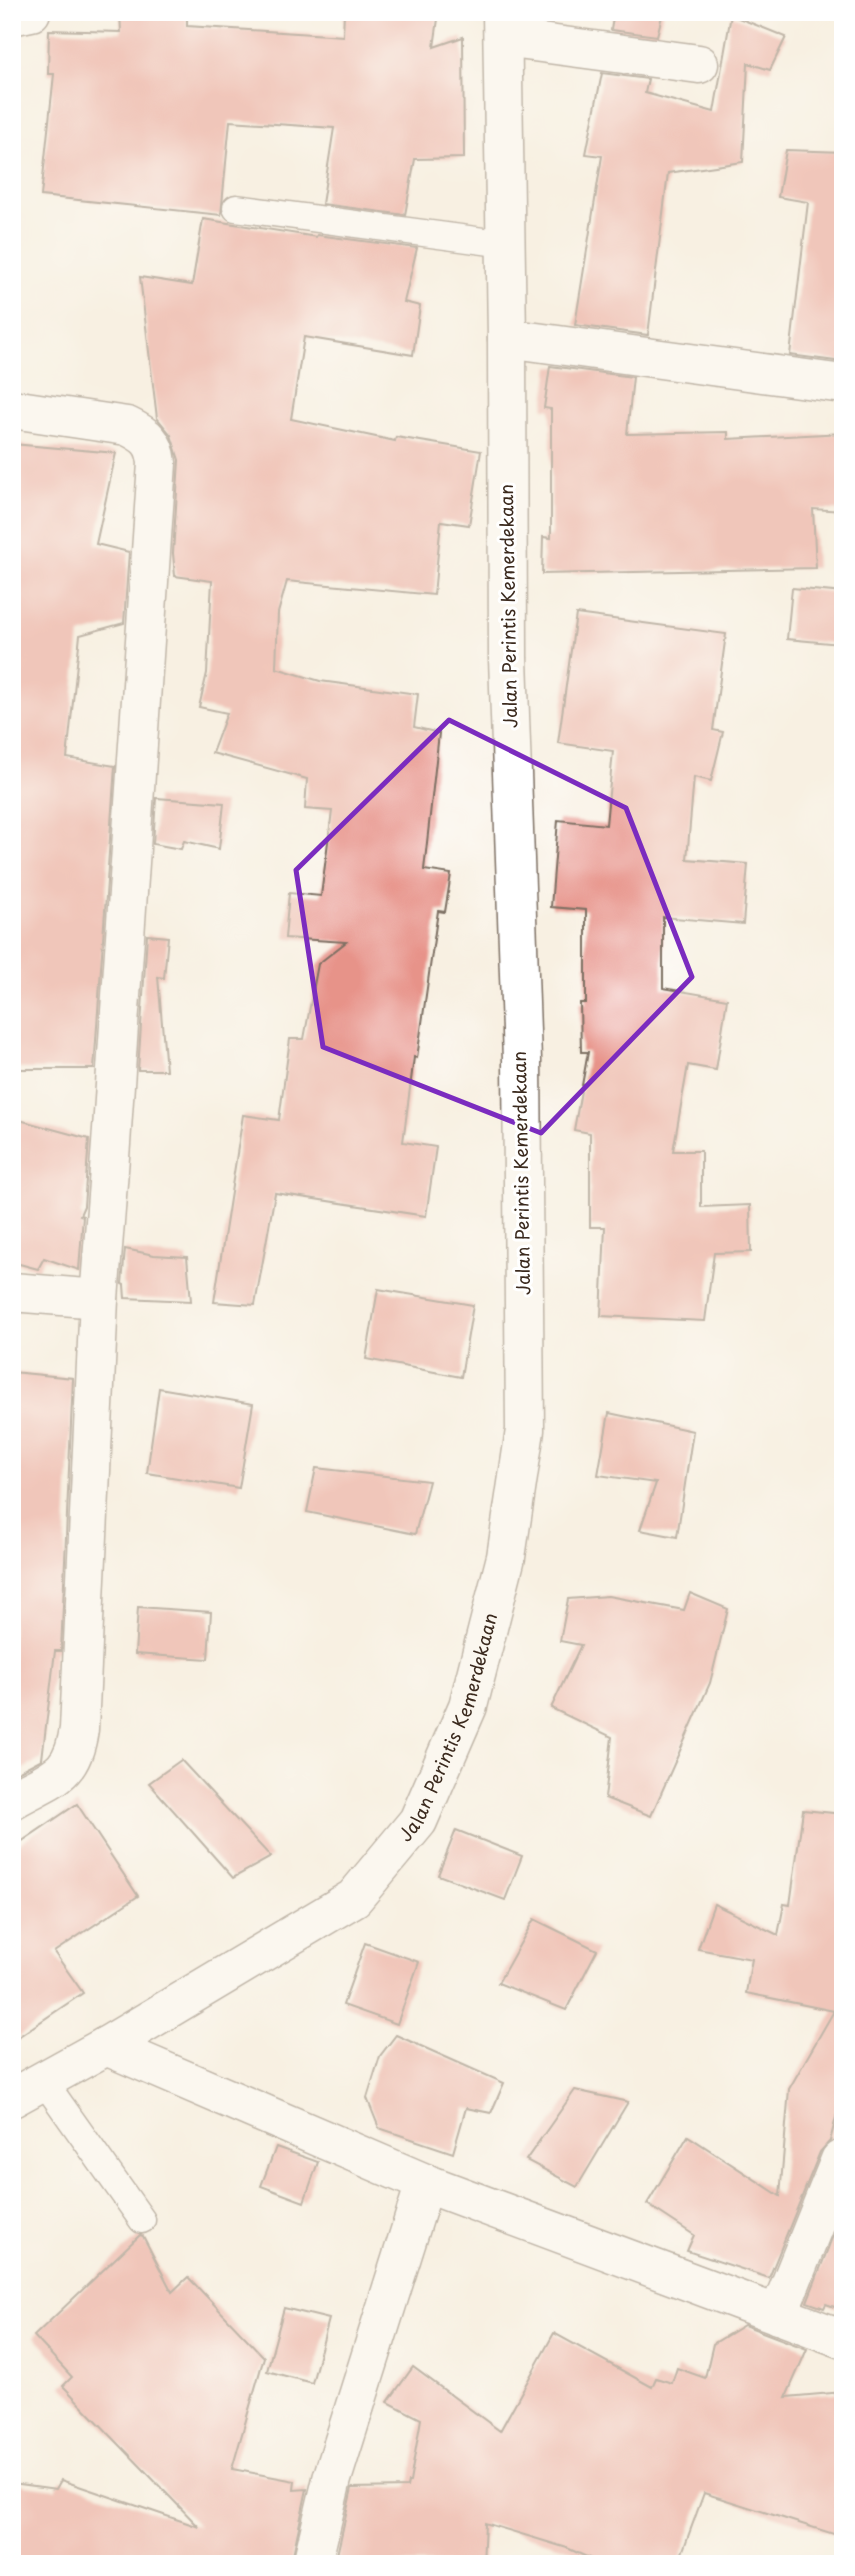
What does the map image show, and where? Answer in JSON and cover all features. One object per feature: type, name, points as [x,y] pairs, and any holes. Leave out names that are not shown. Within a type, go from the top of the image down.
[{"type":"main road","points":[[12,16],[32,12]]},
{"type":"main road","points":[[502,25],[699,64]]},
{"type":"main road","name":"Jalan Perintis Kemerdekaan","points":[[28,2089],[106,2046],[354,1898],[418,1821],[468,1706],[506,1557],[525,1430],[522,1060],[508,658],[502,25]]},
{"type":"main road","points":[[507,338],[843,384]]},
{"type":"main road","points":[[12,409],[127,426],[143,433],[156,447],[99,1299],[76,1750],[69,1765],[57,1775],[12,1800]]},
{"type":"main road","points":[[12,1292],[99,1299]]},
{"type":"main road","points":[[106,2046],[425,2183],[843,2339]]},
{"type":"main road","points":[[778,2315],[840,2160]]},
{"type":"main road","points":[[312,2564],[332,2479],[425,2183]]},
{"type":"lane","points":[[236,208],[506,244]]},
{"type":"lane","points":[[28,2089],[142,2220]]},
{"type":"highlighted area","points":[[449,720],[626,808],[692,977],[541,1133],[323,1047],[296,870]]},
{"type":"building","points":[[120,12],[187,12],[187,26],[343,36],[344,12],[439,12],[434,47],[463,37],[464,158],[415,159],[405,215],[322,204],[334,128],[230,121],[221,215],[41,196],[54,74],[48,74],[49,30],[121,32]]},
{"type":"building","points":[[614,12],[663,12],[657,36],[611,30]]},
{"type":"building","points":[[731,15],[786,37],[770,70],[748,63],[743,162],[668,173],[648,335],[575,325],[602,156],[586,154],[602,73],[648,79],[645,93],[714,112]]},
{"type":"building","points":[[786,150],[843,152],[843,362],[790,355],[808,202],[778,197]]},
{"type":"building","points":[[203,219],[316,237],[417,248],[404,302],[420,306],[413,355],[304,337],[291,419],[395,441],[396,437],[481,451],[469,525],[441,521],[434,595],[287,581],[278,613],[276,668],[320,681],[418,694],[414,727],[439,733],[424,870],[451,874],[445,912],[438,911],[403,1142],[436,1147],[426,1216],[275,1193],[255,1305],[214,1302],[243,1115],[279,1120],[290,1039],[304,1039],[318,964],[346,942],[285,938],[289,893],[321,896],[332,811],[305,809],[307,779],[212,753],[227,713],[199,707],[207,673],[212,581],[175,576],[173,553],[179,460],[171,435],[157,418],[140,277],[192,285]]},
{"type":"building","points":[[550,366],[633,377],[627,434],[728,432],[728,439],[843,433],[843,511],[813,509],[816,568],[542,574],[543,537],[551,538],[551,409],[544,408]]},
{"type":"building","points":[[12,444],[116,453],[96,544],[129,552],[124,623],[80,635],[67,758],[115,766],[94,1069],[12,1069]]},
{"type":"building","points":[[792,588],[843,593],[840,644],[787,639]]},
{"type":"building","points":[[576,614],[726,634],[713,730],[723,732],[711,781],[694,777],[687,859],[748,864],[743,924],[663,917],[663,988],[727,999],[716,1070],[688,1065],[673,1151],[701,1151],[701,1207],[750,1205],[751,1252],[714,1253],[705,1321],[601,1316],[605,1227],[590,1227],[590,1133],[574,1130],[588,1052],[581,1052],[580,1003],[586,1003],[586,910],[551,907],[558,820],[606,825],[613,751],[558,743]]},
{"type":"building","points":[[156,798],[224,803],[219,849],[184,841],[181,849],[153,844]]},
{"type":"building","points":[[147,935],[168,937],[164,978],[158,977],[166,1070],[138,1070]]},
{"type":"building","points":[[12,1118],[89,1139],[84,1206],[80,1215],[83,1216],[79,1270],[44,1258],[38,1269],[12,1262]]},
{"type":"building","points":[[125,1249],[154,1255],[187,1257],[191,1301],[125,1298],[122,1284]]},
{"type":"building","points":[[378,1289],[473,1305],[461,1377],[366,1359]]},
{"type":"building","points":[[12,1372],[73,1378],[61,1651],[55,1651],[42,1759],[12,1775]]},
{"type":"building","points":[[159,1388],[253,1404],[239,1488],[147,1473]]},
{"type":"building","points":[[609,1413],[693,1431],[677,1537],[640,1530],[656,1483],[598,1475]]},
{"type":"building","points":[[316,1468],[429,1481],[415,1534],[307,1512]]},
{"type":"building","points":[[690,1593],[728,1609],[710,1683],[651,1816],[605,1798],[612,1737],[551,1708],[581,1645],[560,1641],[568,1599],[608,1596],[684,1610]]},
{"type":"building","points":[[138,1607],[211,1612],[208,1659],[135,1654]]},
{"type":"building","points":[[181,1760],[271,1857],[233,1878],[149,1783]]},
{"type":"building","points":[[77,1804],[138,1896],[54,1952],[83,1993],[12,2041],[12,1848]]},
{"type":"building","points":[[803,1810],[843,1814],[843,2090],[830,2141],[820,2152],[769,2278],[687,2251],[694,2235],[647,2204],[688,2136],[780,2196],[789,2089],[834,2011],[746,1993],[752,1959],[698,1949],[714,1904],[778,1935],[784,1904],[790,1905]]},
{"type":"building","points":[[456,1830],[522,1856],[505,1900],[438,1875]]},
{"type":"building","points":[[534,1919],[597,1950],[566,2010],[498,1983]]},
{"type":"building","points":[[365,1943],[419,1962],[397,2024],[343,2005]]},
{"type":"building","points":[[396,2035],[504,2083],[491,2113],[466,2108],[453,2153],[379,2128],[367,2098],[380,2056]]},
{"type":"building","points":[[575,2090],[628,2102],[577,2187],[526,2160]]},
{"type":"building","points":[[276,2147],[318,2162],[304,2202],[261,2186]]},
{"type":"building","points":[[841,2215],[843,2310],[826,2304],[824,2308],[807,2302]]},
{"type":"building","points":[[140,2235],[143,2236],[172,2292],[188,2277],[264,2357],[232,2469],[295,2481],[294,2490],[307,2489],[291,2564],[12,2564],[12,2483],[56,2489],[61,2480],[199,2527],[63,2386],[72,2377],[34,2336]]},
{"type":"building","points":[[284,2308],[329,2319],[312,2383],[267,2371]]},
{"type":"building","points":[[744,2325],[807,2349],[786,2397],[843,2392],[843,2537],[704,2493],[678,2564],[602,2564],[567,2548],[485,2523],[483,2564],[335,2564],[352,2488],[407,2487],[410,2482],[421,2419],[388,2402],[413,2367],[500,2431],[554,2333],[652,2387],[656,2378],[672,2383],[677,2368],[705,2378],[713,2344]]}]
